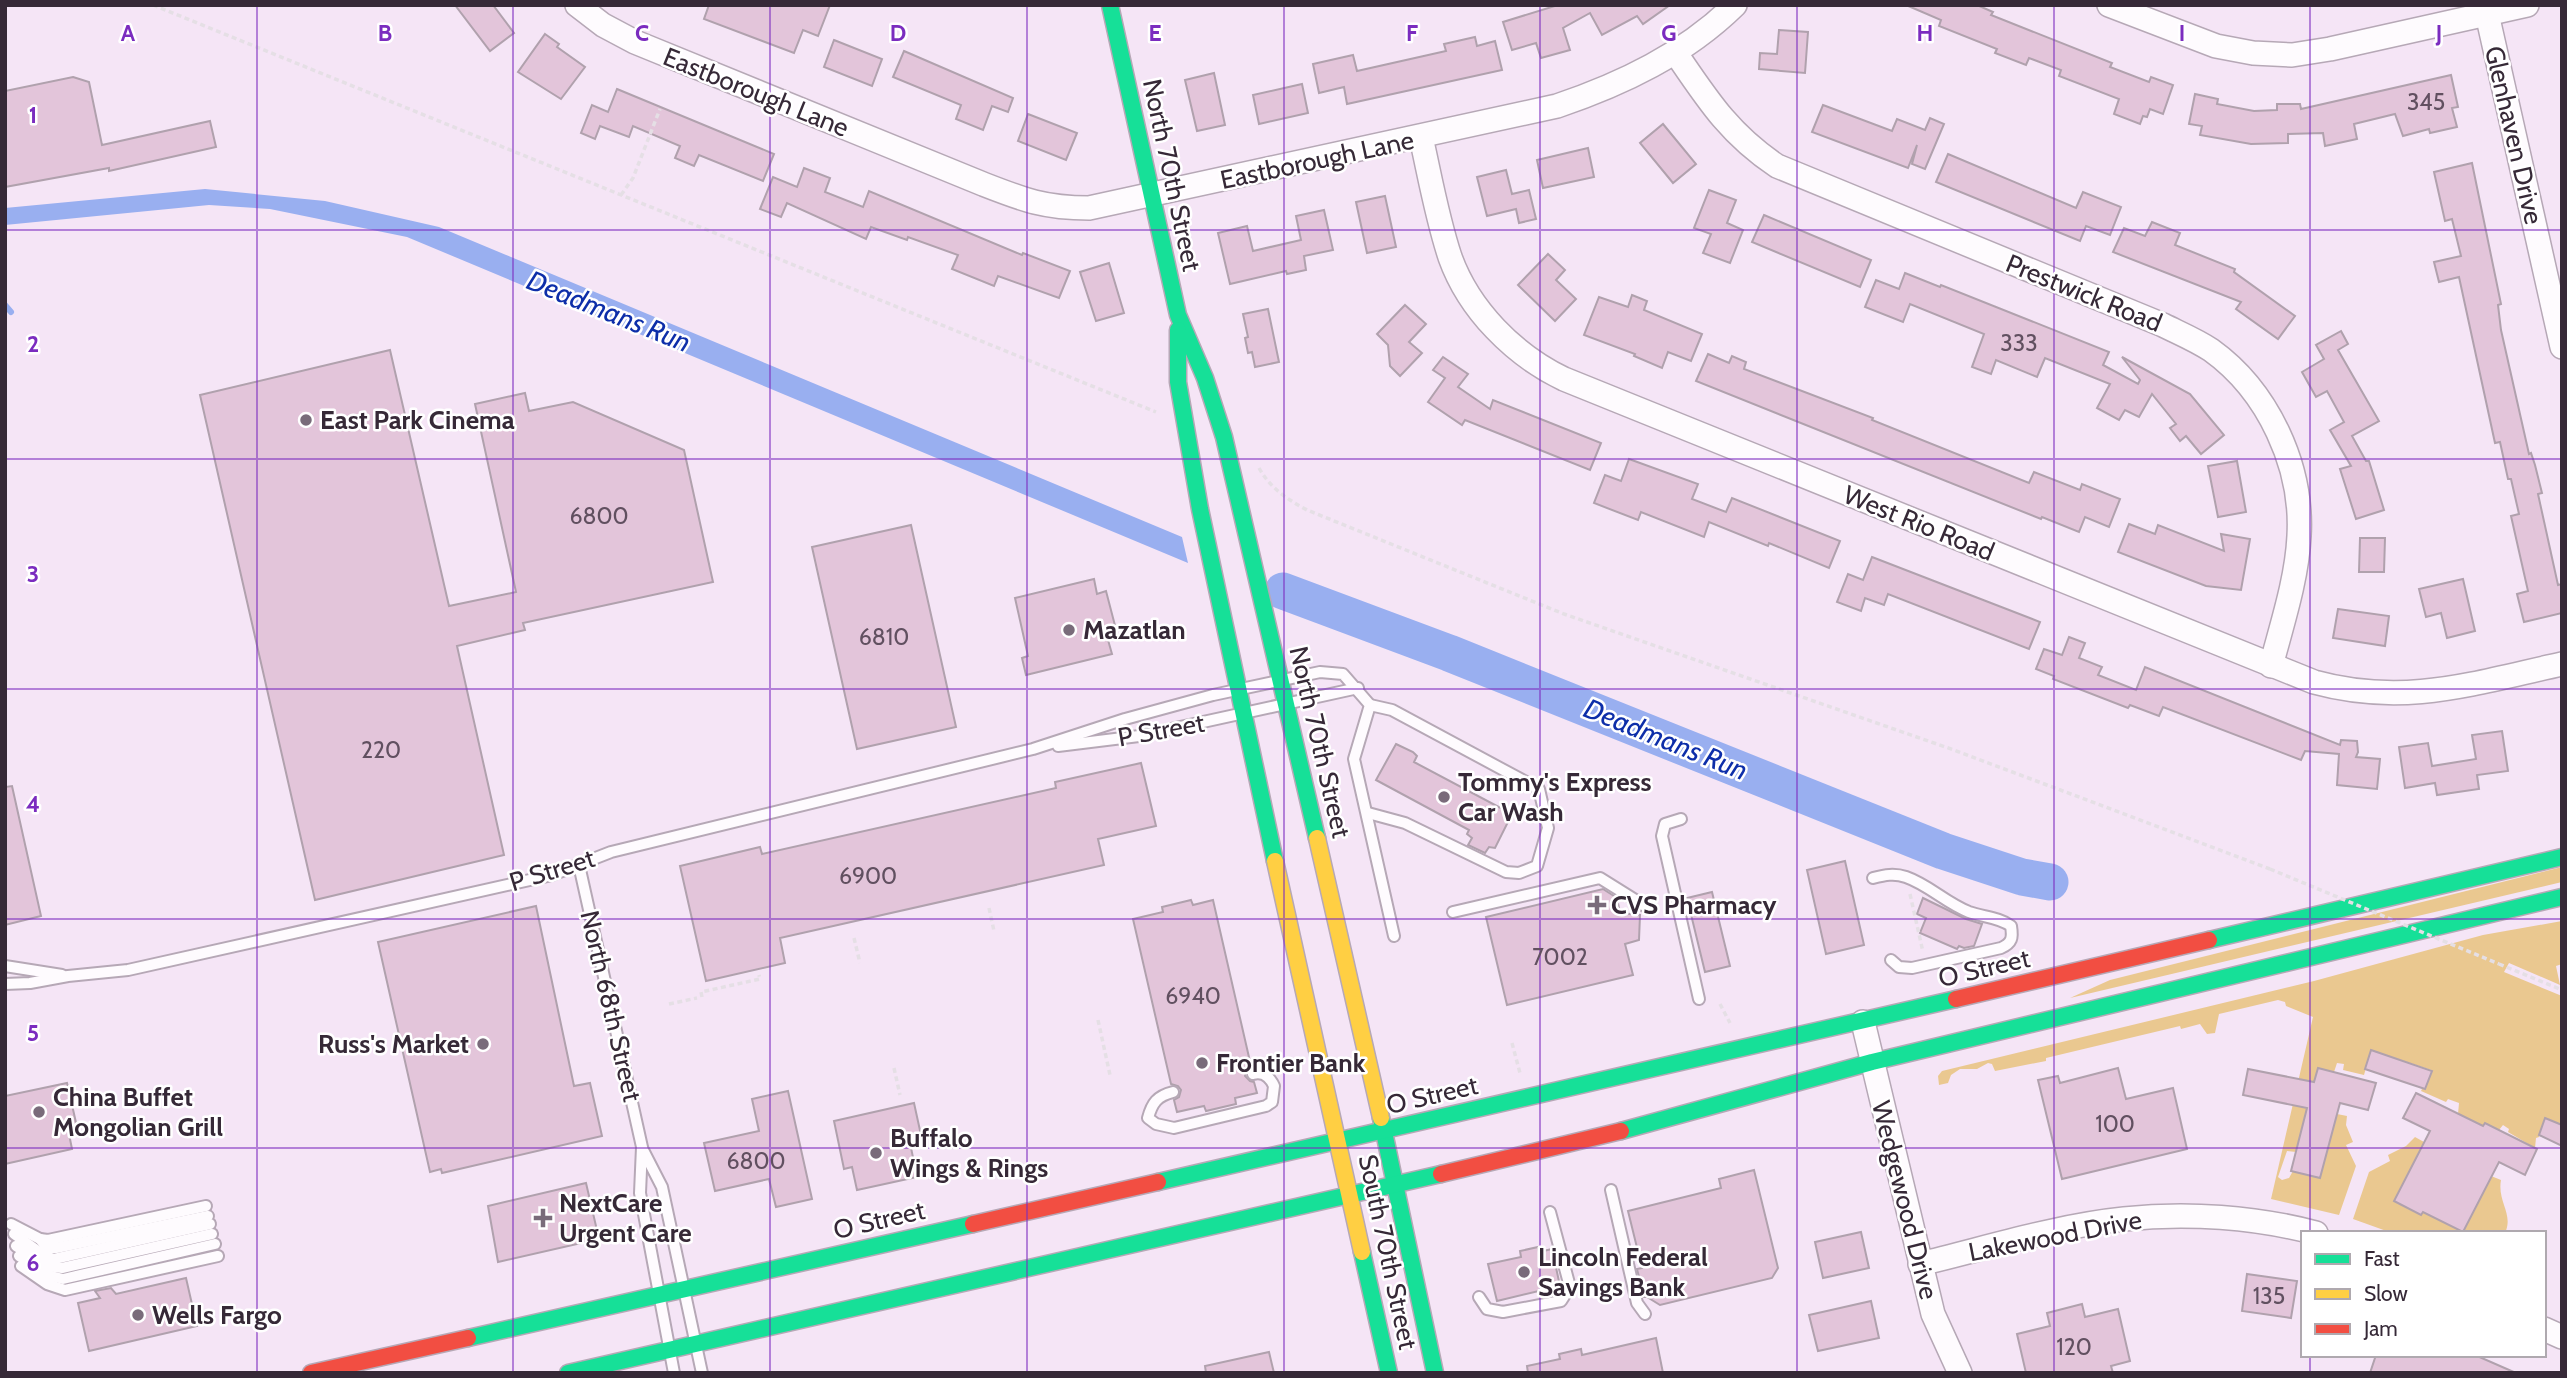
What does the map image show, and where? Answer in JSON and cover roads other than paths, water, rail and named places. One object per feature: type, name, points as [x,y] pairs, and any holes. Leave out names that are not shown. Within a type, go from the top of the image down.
[{"type":"main road","name":"North 70th Street","points":[[1110,5],[1178,314],[1205,378],[1224,437],[1395,1185]]},
{"type":"main road","name":"North 70th Street","points":[[1178,314],[1178,382],[1200,509],[1243,715],[1339,1142]]},
{"type":"main road","name":"O Street","points":[[311,1373],[1863,1022],[2562,857]]},
{"type":"main road","points":[[568,1373],[1395,1185],[1620,1131],[1872,1062],[2562,897]]},
{"type":"main road","name":"South 70th Street","points":[[1339,1142],[1389,1373]]},
{"type":"main road","name":"South 70th Street","points":[[1395,1185],[1435,1373]]},
{"type":"street","name":"Eastborough Lane","points":[[577,5],[635,43],[1034,204],[1058,208],[1089,208],[1152,196],[1557,106],[1621,82],[1675,52],[1735,5]]},
{"type":"street","points":[[2109,5],[2143,11],[2177,33],[2235,51],[2292,55],[2330,50],[2486,10],[2527,5]]},
{"type":"street","name":"Glenhaven Drive","points":[[2486,10],[2562,347]]},
{"type":"street","name":"Prestwick Road","points":[[1675,52],[1727,125],[1751,148],[1777,166],[2164,325],[2210,349],[2234,370],[2264,407],[2279,435],[2290,465],[2299,514],[2296,565],[2271,666]]},
{"type":"street","name":"West Rio Road","points":[[1421,137],[1441,228],[1458,275],[1476,305],[1521,353],[1543,368],[1577,384],[2271,666],[2333,687],[2373,694],[2441,690],[2562,664]]},
{"type":"street","name":"Wedgewood Drive","points":[[1863,1022],[1934,1318],[1960,1373]]},
{"type":"street","name":"Lakewood Drive","points":[[1920,1264],[2081,1226],[2137,1218],[2235,1219],[2306,1231]]},
{"type":"street","points":[[2546,1330],[2562,1338]]},
{"type":"lane","name":"P Street","points":[[5,984],[128,970],[552,874],[611,852],[1033,749],[1125,719],[1238,689],[1320,672],[1343,674],[1358,688]]},
{"type":"lane","name":"P Street","points":[[1033,749],[1139,736],[1358,688]]},
{"type":"lane","points":[[1358,688],[1370,705],[1392,710],[1539,789],[1548,828],[1537,866],[1519,873],[1506,872],[1405,823],[1368,813]]},
{"type":"lane","points":[[1370,705],[1354,759],[1394,936]]},
{"type":"lane","points":[[1681,819],[1664,824],[1662,836],[1699,999]]},
{"type":"lane","name":"North 68th Street","points":[[579,865],[642,1147],[662,1187],[702,1373]]},
{"type":"lane","points":[[1873,878],[1892,873],[1907,877],[1950,904],[2004,921],[2011,926],[2013,936],[2009,944],[2001,948],[1912,968],[1899,967],[1891,961]]},
{"type":"lane","points":[[1453,912],[1600,878],[1648,908]]},
{"type":"lane","name":"P Street","points":[[5,966],[68,976]]},
{"type":"lane","points":[[1173,1092],[1162,1094],[1151,1104],[1148,1118],[1156,1124],[1174,1128],[1266,1107],[1272,1102],[1274,1086],[1259,1072],[1253,1074]]},
{"type":"lane","name":"North 68th Street","points":[[642,1147],[640,1193],[674,1373]]},
{"type":"lane","points":[[1611,1190],[1637,1303],[1645,1314]]},
{"type":"lane","points":[[1479,1297],[1487,1309],[1503,1312],[1561,1301],[1570,1287],[1550,1212]]},
{"type":"lane","points":[[16,1245],[40,1239],[212,1230]]},
{"type":"lane","points":[[16,1245],[47,1284],[65,1290],[212,1230]]},
{"type":"lane","points":[[16,1245],[47,1266],[62,1269],[212,1230]]},
{"type":"water","points":[[205,189],[325,201],[439,227],[1182,537],[1188,563],[407,237],[270,209],[209,205],[5,225],[5,208]]},
{"type":"waterway","points":[[5,305],[11,312]]},
{"type":"waterway","name":"Deadmans Run","points":[[1283,591],[1449,653],[1943,851],[2022,877],[2050,882]]},
{"type":"place","name":"East Park Cinema","points":[[306,420]]},
{"type":"place","name":"Mazatlan","points":[[1069,630]]},
{"type":"place","name":"Tommy's Express Car Wash","points":[[1444,797]]},
{"type":"place","name":"CVS Pharmacy","points":[[1597,905]]},
{"type":"place","name":"Russ's Market","points":[[483,1044]]},
{"type":"place","name":"Frontier Bank","points":[[1202,1063]]},
{"type":"place","name":"China Buffet Mongolian Grill","points":[[39,1112]]},
{"type":"place","name":"Buffalo Wings & Rings","points":[[876,1153]]},
{"type":"place","name":"NextCare Urgent Care","points":[[543,1218]]},
{"type":"place","name":"Lincoln Federal Savings Bank","points":[[1524,1272]]},
{"type":"place","name":"Wells Fargo","points":[[138,1315]]}]
